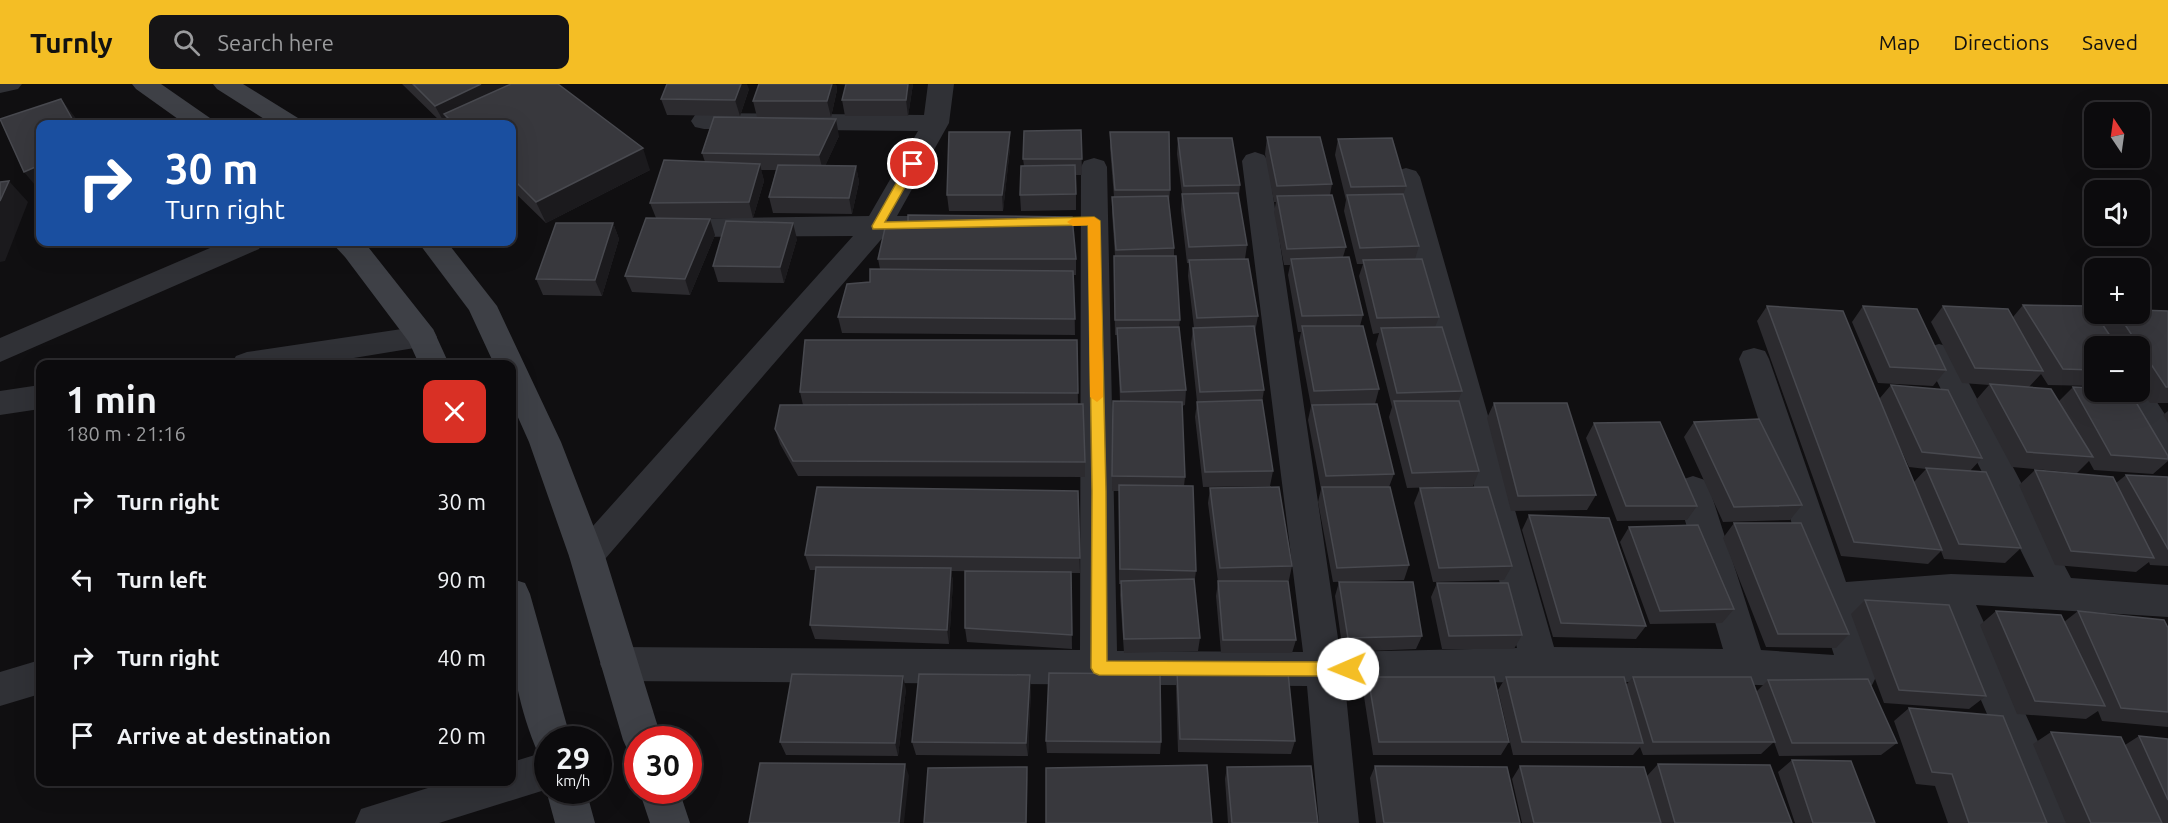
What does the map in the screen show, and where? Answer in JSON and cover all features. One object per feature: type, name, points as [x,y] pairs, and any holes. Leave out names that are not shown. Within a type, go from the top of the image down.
[{"type":"main road","points":[[145,84],[195,120]]},
{"type":"main road","points":[[226,84],[283,120]]},
{"type":"main road","points":[[350,246],[422,337],[432,360]]},
{"type":"main road","points":[[435,246],[482,306],[507,360]]},
{"type":"main road","points":[[516,379],[544,442],[587,556],[639,726]]},
{"type":"main road","points":[[516,609],[548,726]]},
{"type":"main road","points":[[570,804],[575,823]]},
{"type":"main road","points":[[664,804],[670,823]]},
{"type":"street","points":[[0,85],[9,84]]},
{"type":"street","points":[[587,556],[877,226],[936,123],[941,84]]},
{"type":"street","points":[[704,121],[936,123]]},
{"type":"street","points":[[1256,161],[1324,669],[1339,823]]},
{"type":"street","points":[[1094,167],[1082,222],[1084,344],[1099,491],[1099,668]]},
{"type":"street","points":[[1406,177],[1540,663]]},
{"type":"street","points":[[668,228],[980,224]]},
{"type":"street","points":[[0,351],[240,246]]},
{"type":"street","points":[[273,360],[422,337]]},
{"type":"street","points":[[1939,355],[2060,593]]},
{"type":"street","points":[[619,664],[1324,669],[1540,663],[1747,666],[1859,673],[1754,359]]},
{"type":"street","points":[[0,403],[36,398]]},
{"type":"street","points":[[2140,402],[2168,446]]},
{"type":"street","points":[[1693,490],[1747,666]]},
{"type":"street","points":[[1064,492],[1099,491]]},
{"type":"street","points":[[1951,589],[2055,823]]},
{"type":"street","points":[[1834,598],[1951,589],[2060,593],[2151,610]]},
{"type":"street","points":[[0,689],[36,678]]},
{"type":"street","points":[[516,779],[534,774]]},
{"type":"street","points":[[375,823],[494,786]]},
{"type":"building","points":[[413,84],[481,84],[435,106]]},
{"type":"building","points":[[511,84],[558,84],[643,148],[536,202],[516,182],[516,120],[450,120],[444,114]]},
{"type":"building","points":[[667,84],[741,84],[735,100],[661,99]]},
{"type":"building","points":[[759,84],[832,84],[827,101],[753,101]]},
{"type":"building","points":[[846,84],[908,84],[906,100],[842,100]]},
{"type":"building","points":[[61,99],[73,120],[36,120],[36,167],[24,172],[0,119]]},
{"type":"building","points":[[714,117],[836,119],[819,155],[702,153]]},
{"type":"building","points":[[1081,130],[1082,159],[1023,159],[1024,131]]},
{"type":"building","points":[[949,132],[1010,132],[1002,195],[947,195]]},
{"type":"building","points":[[1110,132],[1169,132],[1170,190],[1115,190]]},
{"type":"building","points":[[1267,137],[1320,137],[1332,184],[1277,186]]},
{"type":"building","points":[[1178,138],[1232,138],[1240,185],[1184,186]]},
{"type":"building","points":[[1392,138],[1406,186],[1351,187],[1338,139]]},
{"type":"building","points":[[664,160],[760,164],[749,202],[650,203]]},
{"type":"building","points":[[778,165],[856,166],[849,198],[769,197]]},
{"type":"building","points":[[1075,165],[1076,194],[1020,195],[1021,166]]},
{"type":"building","points":[[9,181],[0,201],[0,182]]},
{"type":"building","points":[[1238,193],[1247,245],[1189,247],[1182,194]]},
{"type":"building","points":[[1403,194],[1419,246],[1360,248],[1347,195]]},
{"type":"building","points":[[1332,195],[1346,247],[1287,249],[1277,196]]},
{"type":"building","points":[[1168,196],[1174,248],[1116,250],[1112,197]]},
{"type":"building","points":[[908,215],[1072,217],[1076,259],[878,259],[885,228],[908,227]]},
{"type":"building","points":[[646,218],[710,219],[685,279],[625,276]]},
{"type":"building","points":[[726,221],[793,223],[780,267],[713,266]]},
{"type":"building","points":[[556,223],[613,223],[595,280],[536,279]]},
{"type":"building","points":[[1114,256],[1176,256],[1180,320],[1115,320]]},
{"type":"building","points":[[1349,257],[1363,315],[1302,316],[1291,259]]},
{"type":"building","points":[[1248,259],[1258,316],[1197,318],[1189,260]]},
{"type":"building","points":[[1422,259],[1439,317],[1377,318],[1363,260]]},
{"type":"building","points":[[870,269],[1073,271],[1075,319],[838,317],[847,284],[870,282]]},
{"type":"building","points":[[2023,305],[2084,306],[2084,324],[2102,324],[2110,336],[2084,336],[2084,370],[2063,369]]},
{"type":"building","points":[[1767,306],[1843,311],[1942,550],[1854,542]]},
{"type":"building","points":[[1863,306],[1917,309],[1946,370],[1890,367]]},
{"type":"building","points":[[1943,306],[2008,309],[2043,371],[1975,368]]},
{"type":"building","points":[[2150,310],[2168,311],[2168,387],[2150,363],[2150,336],[2132,336],[2125,324],[2150,324]]},
{"type":"building","points":[[1254,326],[1264,390],[1200,392],[1193,328]]},
{"type":"building","points":[[1302,326],[1363,326],[1379,389],[1314,391]]},
{"type":"building","points":[[1179,327],[1186,390],[1121,392],[1117,328]]},
{"type":"building","points":[[1442,327],[1462,391],[1397,393],[1381,328]]},
{"type":"building","points":[[805,340],[1077,340],[1078,393],[800,392]]},
{"type":"building","points":[[1990,384],[2051,389],[2093,457],[2027,452]]},
{"type":"building","points":[[1891,385],[1948,390],[1982,458],[1922,452]]},
{"type":"building","points":[[2073,387],[2084,388],[2084,402],[2136,402],[2168,459],[2111,455]]},
{"type":"building","points":[[1262,400],[1273,471],[1205,472],[1197,402]]},
{"type":"building","points":[[1113,401],[1182,402],[1185,477],[1112,476]]},
{"type":"building","points":[[1394,401],[1459,401],[1479,471],[1412,473]]},
{"type":"building","points":[[1494,403],[1567,403],[1596,495],[1518,496]]},
{"type":"building","points":[[1083,404],[1085,462],[793,461],[775,429],[780,405]]},
{"type":"building","points":[[1377,404],[1394,474],[1326,476],[1312,405]]},
{"type":"building","points":[[1759,419],[1802,505],[1734,507],[1694,422]]},
{"type":"building","points":[[1660,422],[1697,506],[1626,506],[1594,423]]},
{"type":"building","points":[[1926,468],[1986,472],[2021,548],[1959,544]]},
{"type":"building","points":[[2035,470],[2113,477],[2154,558],[2071,551]]},
{"type":"building","points":[[2126,475],[2168,477],[2168,549]]},
{"type":"building","points":[[1119,485],[1193,486],[1196,571],[1120,569]]},
{"type":"building","points":[[817,487],[1078,491],[1080,558],[805,555]]},
{"type":"building","points":[[1279,487],[1292,566],[1220,568],[1210,488]]},
{"type":"building","points":[[1322,487],[1390,487],[1409,565],[1337,568]]},
{"type":"building","points":[[1488,487],[1512,566],[1439,568],[1420,488]]},
{"type":"building","points":[[1529,515],[1609,518],[1646,626],[1561,623]]},
{"type":"building","points":[[1734,523],[1801,523],[1849,634],[1778,634]]},
{"type":"building","points":[[1698,525],[1734,609],[1660,611],[1629,527]]},
{"type":"building","points":[[816,567],[951,568],[947,630],[810,625]]},
{"type":"building","points":[[965,571],[1071,572],[1072,635],[965,628]]},
{"type":"building","points":[[1194,579],[1200,638],[1124,639],[1121,581]]},
{"type":"building","points":[[1218,581],[1288,581],[1296,640],[1223,640]]},
{"type":"building","points":[[1339,582],[1413,582],[1422,636],[1348,638]]},
{"type":"building","points":[[1437,583],[1508,583],[1522,635],[1449,636]]},
{"type":"building","points":[[1865,600],[1949,605],[1986,696],[1899,690]]},
{"type":"building","points":[[1996,611],[2061,615],[2105,706],[2035,701]]},
{"type":"building","points":[[2078,611],[2164,620],[2168,628],[2168,712],[2121,708]]},
{"type":"building","points":[[1177,672],[1288,673],[1295,741],[1180,739]]},
{"type":"building","points":[[1049,673],[1160,674],[1161,742],[1046,741]]},
{"type":"building","points":[[792,674],[903,676],[895,743],[780,742]]},
{"type":"building","points":[[919,674],[1030,675],[1026,743],[912,742]]},
{"type":"building","points":[[1368,677],[1494,677],[1509,742],[1379,742]]},
{"type":"building","points":[[1506,677],[1624,677],[1643,743],[1522,742]]},
{"type":"building","points":[[1633,677],[1751,677],[1775,742],[1653,742]]},
{"type":"building","points":[[1868,679],[1897,743],[1792,743],[1768,680]]},
{"type":"building","points":[[1909,708],[2003,716],[2047,823],[1969,823],[1952,774],[1932,772]]},
{"type":"building","points":[[2051,732],[2121,737],[2162,823],[2091,823]]},
{"type":"building","points":[[2139,736],[2168,739],[2168,800]]},
{"type":"building","points":[[1792,760],[1851,761],[1875,823],[1813,823]]},
{"type":"building","points":[[760,763],[905,764],[899,823],[749,823]]},
{"type":"building","points":[[1658,764],[1770,765],[1792,823],[1675,823]]},
{"type":"building","points":[[1207,765],[1212,823],[1046,823],[1046,768]]},
{"type":"building","points":[[1311,766],[1318,823],[1232,823],[1227,767]]},
{"type":"building","points":[[1375,766],[1507,767],[1520,823],[1384,823]]},
{"type":"building","points":[[1520,766],[1644,767],[1661,823],[1534,823]]},
{"type":"building","points":[[1027,767],[1026,823],[924,823],[928,768]]},
{"type":"slow traffic","points":[[1073,222],[1094,221],[1097,397]]},
{"type":"route","points":[[913,164],[877,226],[1094,221],[1099,491],[1099,668],[1348,669]]}]
